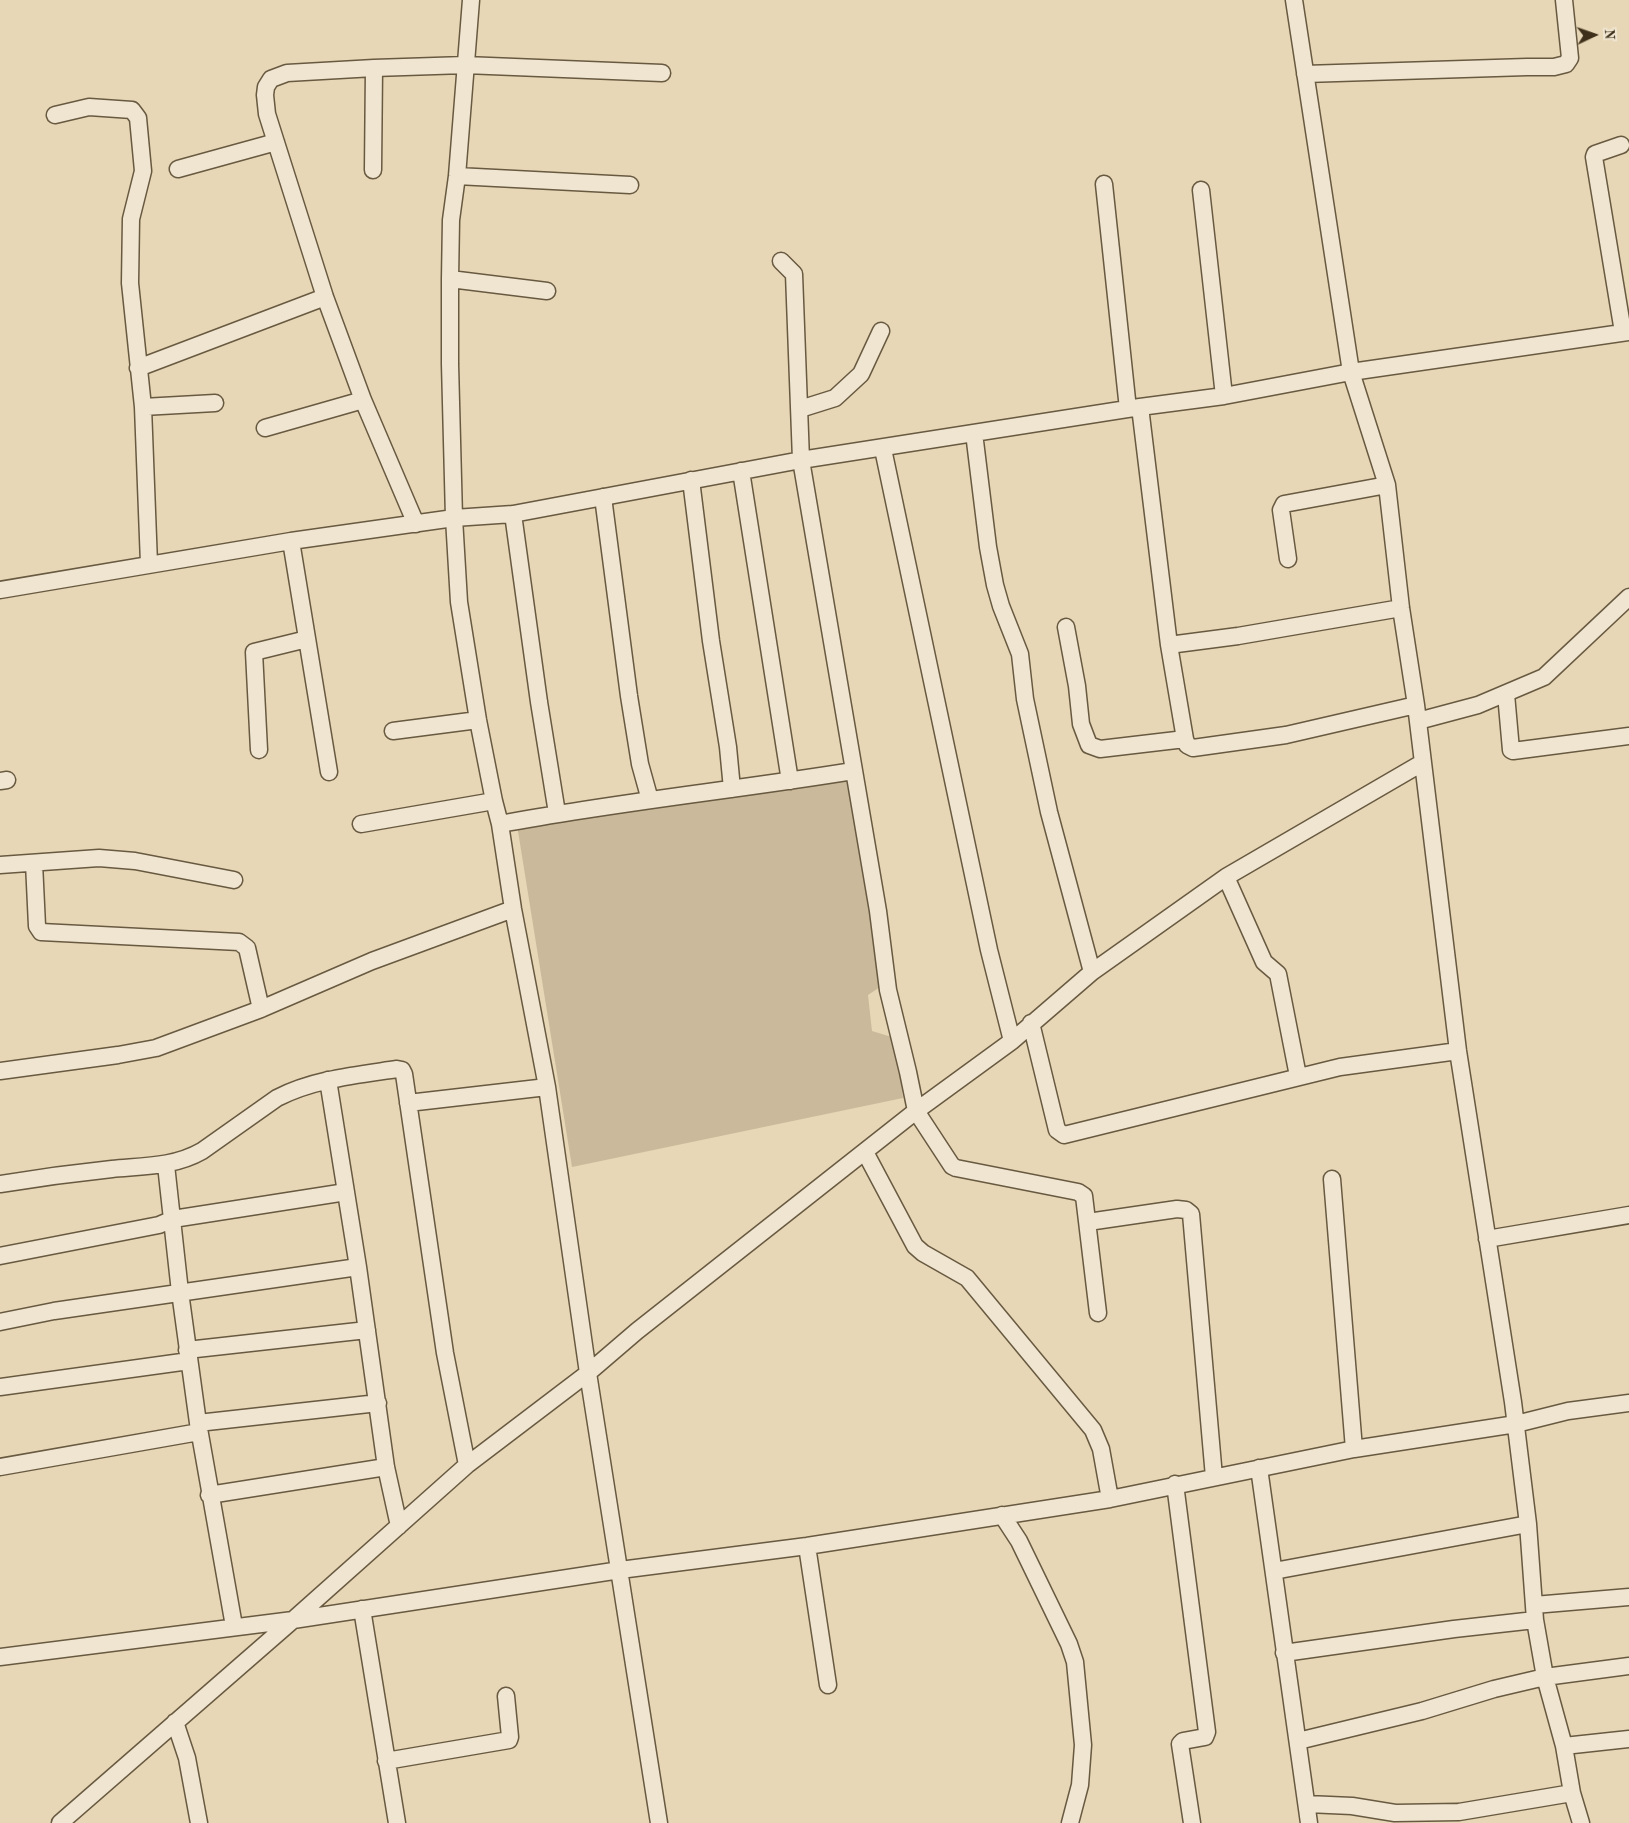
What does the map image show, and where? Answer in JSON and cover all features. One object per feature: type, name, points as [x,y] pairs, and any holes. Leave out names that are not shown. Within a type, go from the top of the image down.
[{"type":"street","points":[[470,0],[457,176],[451,220],[450,364],[454,518],[459,602],[478,720],[500,824],[513,909],[547,1088],[588,1373],[659,1823]]},
{"type":"street","points":[[1294,0],[1351,372],[1387,485],[1458,1051],[1516,1424],[1528,1524],[1535,1612],[1545,1677],[1564,1746],[1572,1793],[1581,1823]]},
{"type":"street","points":[[1305,74],[1554,67],[1566,64],[1570,58],[1564,0]]},
{"type":"street","points":[[416,524],[363,400],[325,297],[267,114],[266,87],[271,79],[286,73],[374,68],[465,65],[662,73]]},
{"type":"street","points":[[373,170],[374,68]]},
{"type":"street","points":[[55,115],[89,107],[132,110],[138,118],[143,171],[131,219],[130,283],[143,407],[150,564]]},
{"type":"street","points":[[178,169],[276,142]]},
{"type":"street","points":[[0,590],[291,541],[454,518],[513,514],[801,460],[1134,408],[1224,396],[1351,372],[1626,332],[1594,157],[1595,154],[1621,145]]},
{"type":"street","points":[[457,176],[630,185]]},
{"type":"street","points":[[1104,184],[1134,408],[1169,645],[1187,745],[1193,748],[1246,742],[1417,713],[1478,705],[1544,678],[1629,596]]},
{"type":"street","points":[[1201,190],[1224,396]]},
{"type":"street","points":[[781,261],[794,274],[801,460],[878,911],[888,990],[916,1111],[952,1166],[1078,1192],[1084,1196],[1098,1313]]},
{"type":"street","points":[[450,279],[547,291]]},
{"type":"street","points":[[138,368],[325,297]]},
{"type":"street","points":[[800,408],[835,398],[861,374],[881,331]]},
{"type":"street","points":[[265,428],[363,400]]},
{"type":"street","points":[[143,407],[216,403]]},
{"type":"street","points":[[974,433],[988,547],[1000,606],[1020,654],[1025,699],[1049,812],[1092,972]]},
{"type":"street","points":[[884,448],[989,950],[1012,1040]]},
{"type":"street","points":[[741,471],[790,781]]},
{"type":"street","points":[[691,480],[711,642],[728,747],[732,789]]},
{"type":"street","points":[[1288,559],[1281,510],[1284,504],[1387,485]]},
{"type":"street","points":[[603,497],[630,706],[640,764],[650,800]]},
{"type":"street","points":[[513,514],[539,702],[557,813]]},
{"type":"street","points":[[291,541],[329,772]]},
{"type":"street","points":[[1169,645],[1238,636],[1401,608]]},
{"type":"street","points":[[1066,627],[1082,724],[1089,745],[1100,749],[1185,739]]},
{"type":"street","points":[[259,750],[254,652],[307,639]]},
{"type":"street","points":[[1506,694],[1511,750],[1513,751],[1629,736]]},
{"type":"street","points":[[393,731],[478,720]]},
{"type":"street","points":[[60,1823],[293,1620],[466,1465],[588,1373],[637,1330],[916,1111],[1012,1040],[1092,972],[1226,877],[1422,763]]},
{"type":"street","points":[[500,824],[557,813],[790,781],[853,770]]},
{"type":"street","points":[[361,824],[494,801]]},
{"type":"street","points":[[0,865],[99,858],[135,861],[234,880]]},
{"type":"street","points":[[34,863],[38,926],[41,932],[240,942],[247,948],[261,1009]]},
{"type":"street","points":[[1226,877],[1264,962],[1278,974],[1298,1076]]},
{"type":"street","points":[[0,1071],[156,1048],[261,1009],[372,961],[513,909]]},
{"type":"street","points":[[1031,1023],[1057,1130],[1064,1135],[1340,1067],[1458,1051]]},
{"type":"street","points":[[0,1184],[40,1177],[166,1165],[190,1158],[202,1151],[288,1092],[328,1080],[397,1069],[402,1070],[445,1353],[466,1465]]},
{"type":"street","points":[[328,1080],[358,1268],[386,1467],[399,1526]]},
{"type":"street","points":[[408,1104],[547,1088]]},
{"type":"street","points":[[865,1152],[915,1246],[923,1253],[967,1278],[1093,1430],[1101,1450],[1110,1499]]},
{"type":"street","points":[[166,1165],[198,1428],[234,1626]]},
{"type":"street","points":[[1332,1179],[1354,1449]]},
{"type":"street","points":[[0,1256],[158,1225],[173,1219],[346,1192]]},
{"type":"street","points":[[1088,1222],[1177,1209],[1186,1210],[1191,1214],[1214,1477]]},
{"type":"street","points":[[1487,1239],[1629,1215]]},
{"type":"street","points":[[0,1322],[54,1311],[358,1268]]},
{"type":"street","points":[[0,1387],[188,1355],[367,1330]]},
{"type":"street","points":[[0,1467],[198,1428],[378,1403]]},
{"type":"street","points":[[0,1657],[293,1620],[620,1570],[807,1546],[1002,1514],[1110,1499],[1175,1484],[1354,1449],[1516,1424],[1568,1411],[1629,1403]]},
{"type":"street","points":[[209,1495],[386,1467]]},
{"type":"street","points":[[1259,1468],[1308,1823]]},
{"type":"street","points":[[1175,1484],[1207,1732],[1205,1737],[1183,1741],[1180,1744],[1192,1823]]},
{"type":"street","points":[[1002,1514],[1019,1541],[1069,1644],[1075,1662],[1083,1745],[1080,1784],[1070,1823]]},
{"type":"street","points":[[1274,1571],[1528,1524]]},
{"type":"street","points":[[807,1546],[828,1685]]},
{"type":"street","points":[[1284,1653],[1454,1629],[1535,1612],[1629,1597]]},
{"type":"street","points":[[362,1609],[397,1823]]},
{"type":"street","points":[[1298,1741],[1422,1711],[1494,1689],[1545,1677],[1629,1666]]},
{"type":"street","points":[[386,1761],[508,1740],[510,1737],[506,1696]]},
{"type":"street","points":[[176,1722],[187,1758],[199,1823]]},
{"type":"street","points":[[1564,1746],[1629,1740]]},
{"type":"street","points":[[1306,1804],[1352,1806],[1395,1813],[1459,1812],[1572,1793]]},
{"type":"shaded area","points":[[850,777],[883,985],[868,995],[872,1031],[895,1038],[903,1098],[572,1167],[517,825]]}]
